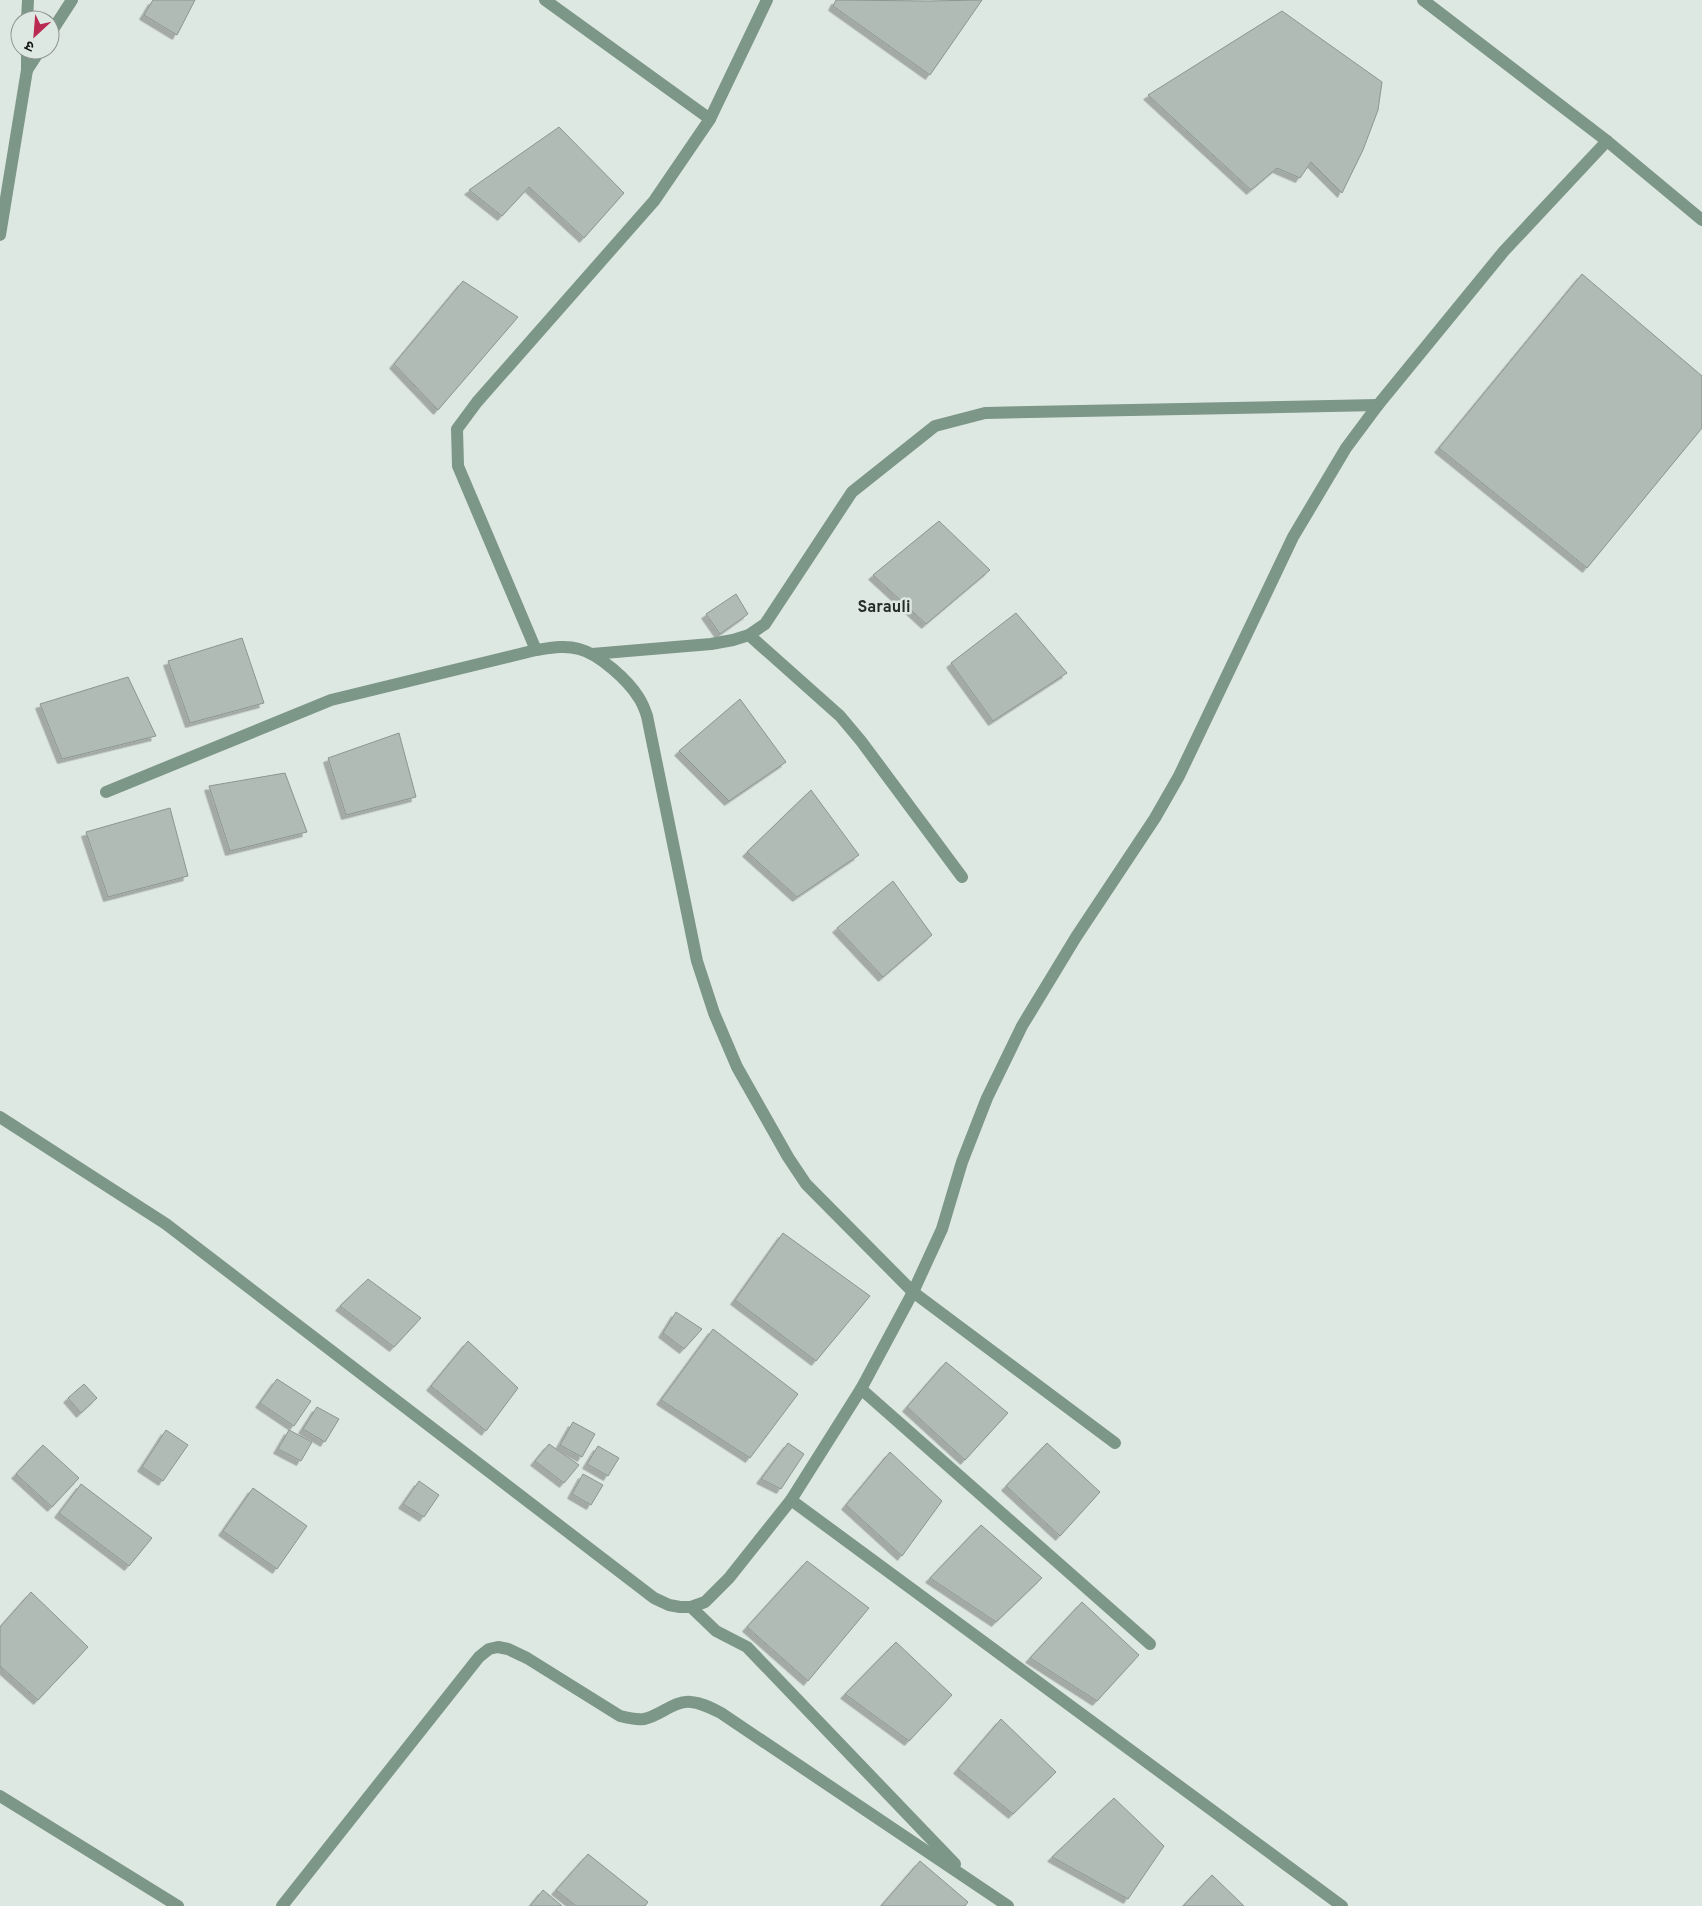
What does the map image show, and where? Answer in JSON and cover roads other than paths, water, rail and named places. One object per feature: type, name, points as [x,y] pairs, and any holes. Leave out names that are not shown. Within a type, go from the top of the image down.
[{"type":"street","points":[[60,19],[72,0]]},
{"type":"street","points":[[545,0],[710,119]]},
{"type":"street","points":[[536,650],[458,466],[457,429],[477,402],[654,202],[710,119],[767,0]]},
{"type":"street","points":[[1423,0],[1608,141],[1702,220]]},
{"type":"street","points":[[0,235],[27,70],[27,60]]},
{"type":"street","points":[[27,70],[34,60]]},
{"type":"street","points":[[0,1117],[166,1224],[654,1598],[680,1608],[692,1607],[704,1602],[714,1595],[729,1578],[791,1500],[860,1389],[913,1292],[942,1229],[962,1162],[987,1098],[1022,1026],[1076,937],[1155,818],[1179,776],[1293,538],[1346,448],[1378,405],[1504,252],[1608,141]]},
{"type":"street","points":[[592,654],[711,644],[749,635],[765,624],[852,492],[935,426],[985,413],[1378,405]]},
{"type":"street","points":[[749,635],[840,716],[861,741],[962,877]]},
{"type":"street","points":[[106,792],[331,700],[536,650],[561,646],[579,649],[592,654],[626,682],[639,698],[647,716],[697,961],[714,1014],[738,1067],[788,1157],[806,1184],[913,1292],[1115,1443]]},
{"type":"street","points":[[860,1389],[1150,1644]]},
{"type":"street","points":[[791,1500],[1342,1906]]},
{"type":"street","points":[[692,1607],[716,1630],[747,1646],[972,1882]]},
{"type":"street","points":[[282,1906],[479,1658],[488,1649],[498,1647],[508,1649],[527,1658],[620,1716],[644,1719],[677,1704],[690,1701],[712,1709],[1008,1906]]},
{"type":"street","points":[[0,1796],[178,1906]]},
{"type":"district","name":"Sarauli","points":[[884,608]]}]
